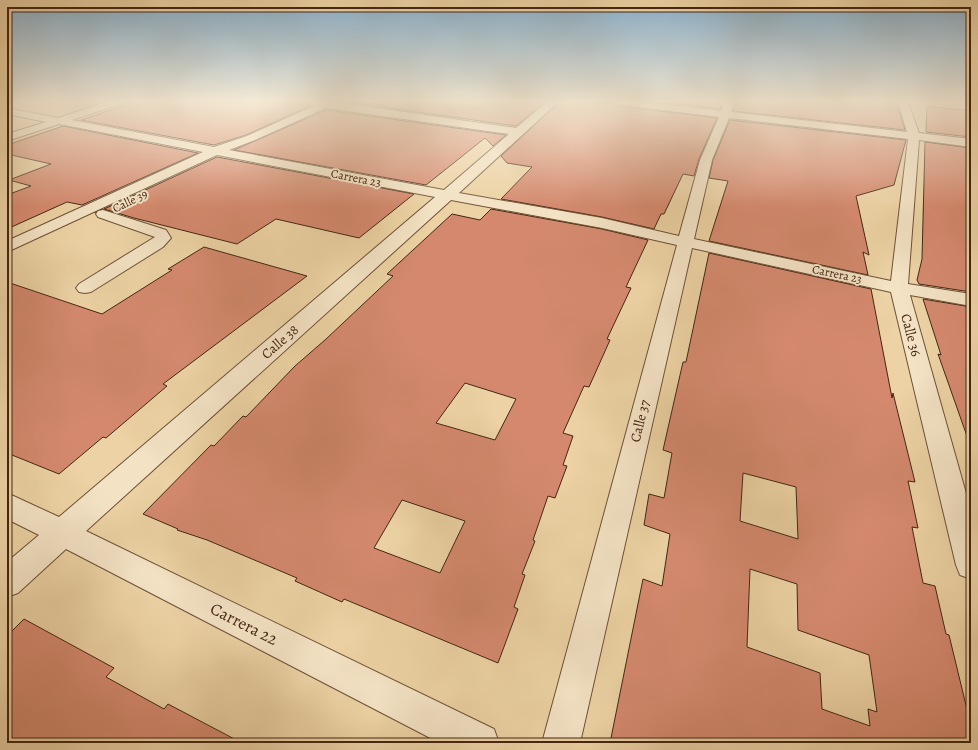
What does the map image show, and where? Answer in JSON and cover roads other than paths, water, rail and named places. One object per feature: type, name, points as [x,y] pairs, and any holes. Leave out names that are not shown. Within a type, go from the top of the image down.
[{"type":"street","name":"Carrera 23","points":[[171,137],[235,146]]},
{"type":"street","name":"Carrera 23","points":[[191,137],[602,223],[692,240],[899,288],[971,300]]},
{"type":"street","name":"Calle 39","points":[[7,247],[254,137]]},
{"type":"street","name":"Calle 38","points":[[7,582],[453,191],[512,137]]},
{"type":"street","name":"Calle 37","points":[[561,743],[692,240],[706,160],[715,137]]},
{"type":"street","points":[[914,137],[971,143]]},
{"type":"street","name":"Calle 36","points":[[914,137],[899,288],[971,565]]},
{"type":"street","name":"Calle 39","points":[[7,260],[103,214],[235,146]]},
{"type":"street","points":[[85,288],[157,244],[163,238],[160,233],[103,214]]},
{"type":"street","name":"Carrera 22","points":[[7,505],[480,743]]}]
